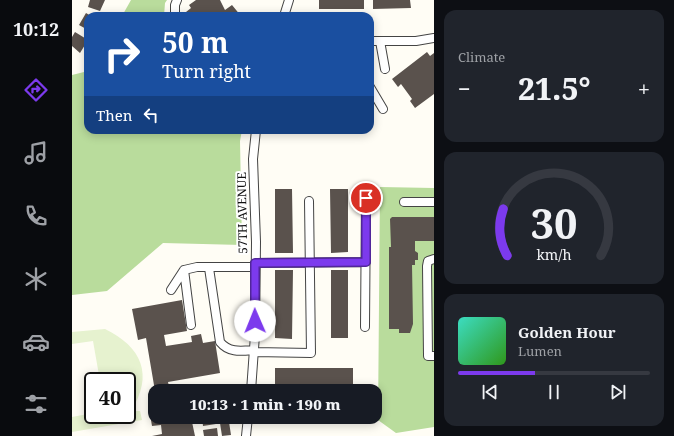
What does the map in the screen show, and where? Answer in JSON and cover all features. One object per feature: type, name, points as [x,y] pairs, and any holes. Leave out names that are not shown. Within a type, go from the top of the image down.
[{"type":"street","points":[[175,12],[174,5],[177,0]]},
{"type":"street","points":[[285,12],[289,0]]},
{"type":"street","points":[[374,41],[416,41],[434,38]]},
{"type":"street","points":[[380,41],[385,69]]},
{"type":"street","points":[[374,94],[383,109]]},
{"type":"street","name":"57TH AVENUE","points":[[252,384],[254,351],[255,265],[253,159],[256,134]]},
{"type":"street","points":[[365,327],[366,198]]},
{"type":"street","points":[[209,268],[220,342],[225,348],[237,351],[311,352],[309,201]]},
{"type":"street","points":[[404,202],[434,202]]},
{"type":"street","points":[[434,259],[428,261],[427,266],[428,356],[434,356]]},
{"type":"street","points":[[184,270],[310,262],[366,262]]},
{"type":"street","points":[[171,290],[184,270]]},
{"type":"street","points":[[184,270],[191,325]]},
{"type":"street","points":[[246,436],[247,424]]},
{"type":"green space","points":[[131,0],[167,0],[165,3],[164,12],[124,12]]},
{"type":"green space","points":[[84,72],[84,134],[241,134],[240,141],[242,245],[163,243],[107,291],[72,295],[72,75]]},
{"type":"green space","points":[[380,187],[434,188],[434,427],[396,433],[382,423],[382,384],[378,384]]},
{"type":"green space","points":[[105,329],[118,336],[128,344],[136,353],[143,374],[142,386],[136,402],[136,372],[98,372],[93,341],[72,344],[72,332]]},
{"type":"green space","points":[[136,411],[140,411],[142,420],[136,421]]},
{"type":"green space","points":[[84,415],[84,424],[119,424],[72,432],[72,417]]},
{"type":"building","points":[[90,0],[105,0],[100,11],[88,7]]},
{"type":"building","points":[[196,0],[220,0],[225,10],[232,5],[238,12],[186,12],[191,8],[189,5]]},
{"type":"building","points":[[319,0],[364,0],[364,9],[319,9]]},
{"type":"building","points":[[373,0],[410,0],[411,8],[373,9]]},
{"type":"building","points":[[84,16],[84,28],[79,25]]},
{"type":"building","points":[[75,32],[84,38],[84,46],[80,53],[72,46],[72,37]]},
{"type":"building","points":[[427,52],[430,56],[434,53],[434,94],[415,108],[410,101],[412,99],[401,84],[398,87],[392,79]]},
{"type":"building","points":[[275,189],[292,189],[293,253],[275,253]]},
{"type":"building","points":[[330,189],[348,189],[348,252],[331,253]]},
{"type":"building","points":[[392,217],[434,217],[434,241],[415,241],[415,251],[418,253],[418,260],[415,260],[415,265],[412,265],[413,324],[410,333],[399,333],[399,329],[389,329],[389,247],[391,247],[390,219]]},
{"type":"building","points":[[275,270],[293,270],[292,339],[275,338]]},
{"type":"building","points":[[331,270],[348,270],[348,338],[331,338]]},
{"type":"building","points":[[182,300],[187,331],[164,335],[166,346],[192,342],[191,336],[201,334],[203,343],[215,341],[220,373],[168,382],[168,384],[154,384],[146,338],[138,340],[132,309]]},
{"type":"building","points":[[275,368],[353,368],[353,384],[275,384]]},
{"type":"building","points":[[152,424],[192,424],[195,436],[152,436],[162,434],[161,425],[152,426]]},
{"type":"building","points":[[203,424],[216,424],[203,426]]},
{"type":"building","points":[[220,424],[229,424],[231,435],[222,436]]},
{"type":"building","points":[[217,428],[218,436],[204,436],[203,430]]},
{"type":"route","points":[[255,321],[255,263],[366,262],[366,198]]}]
